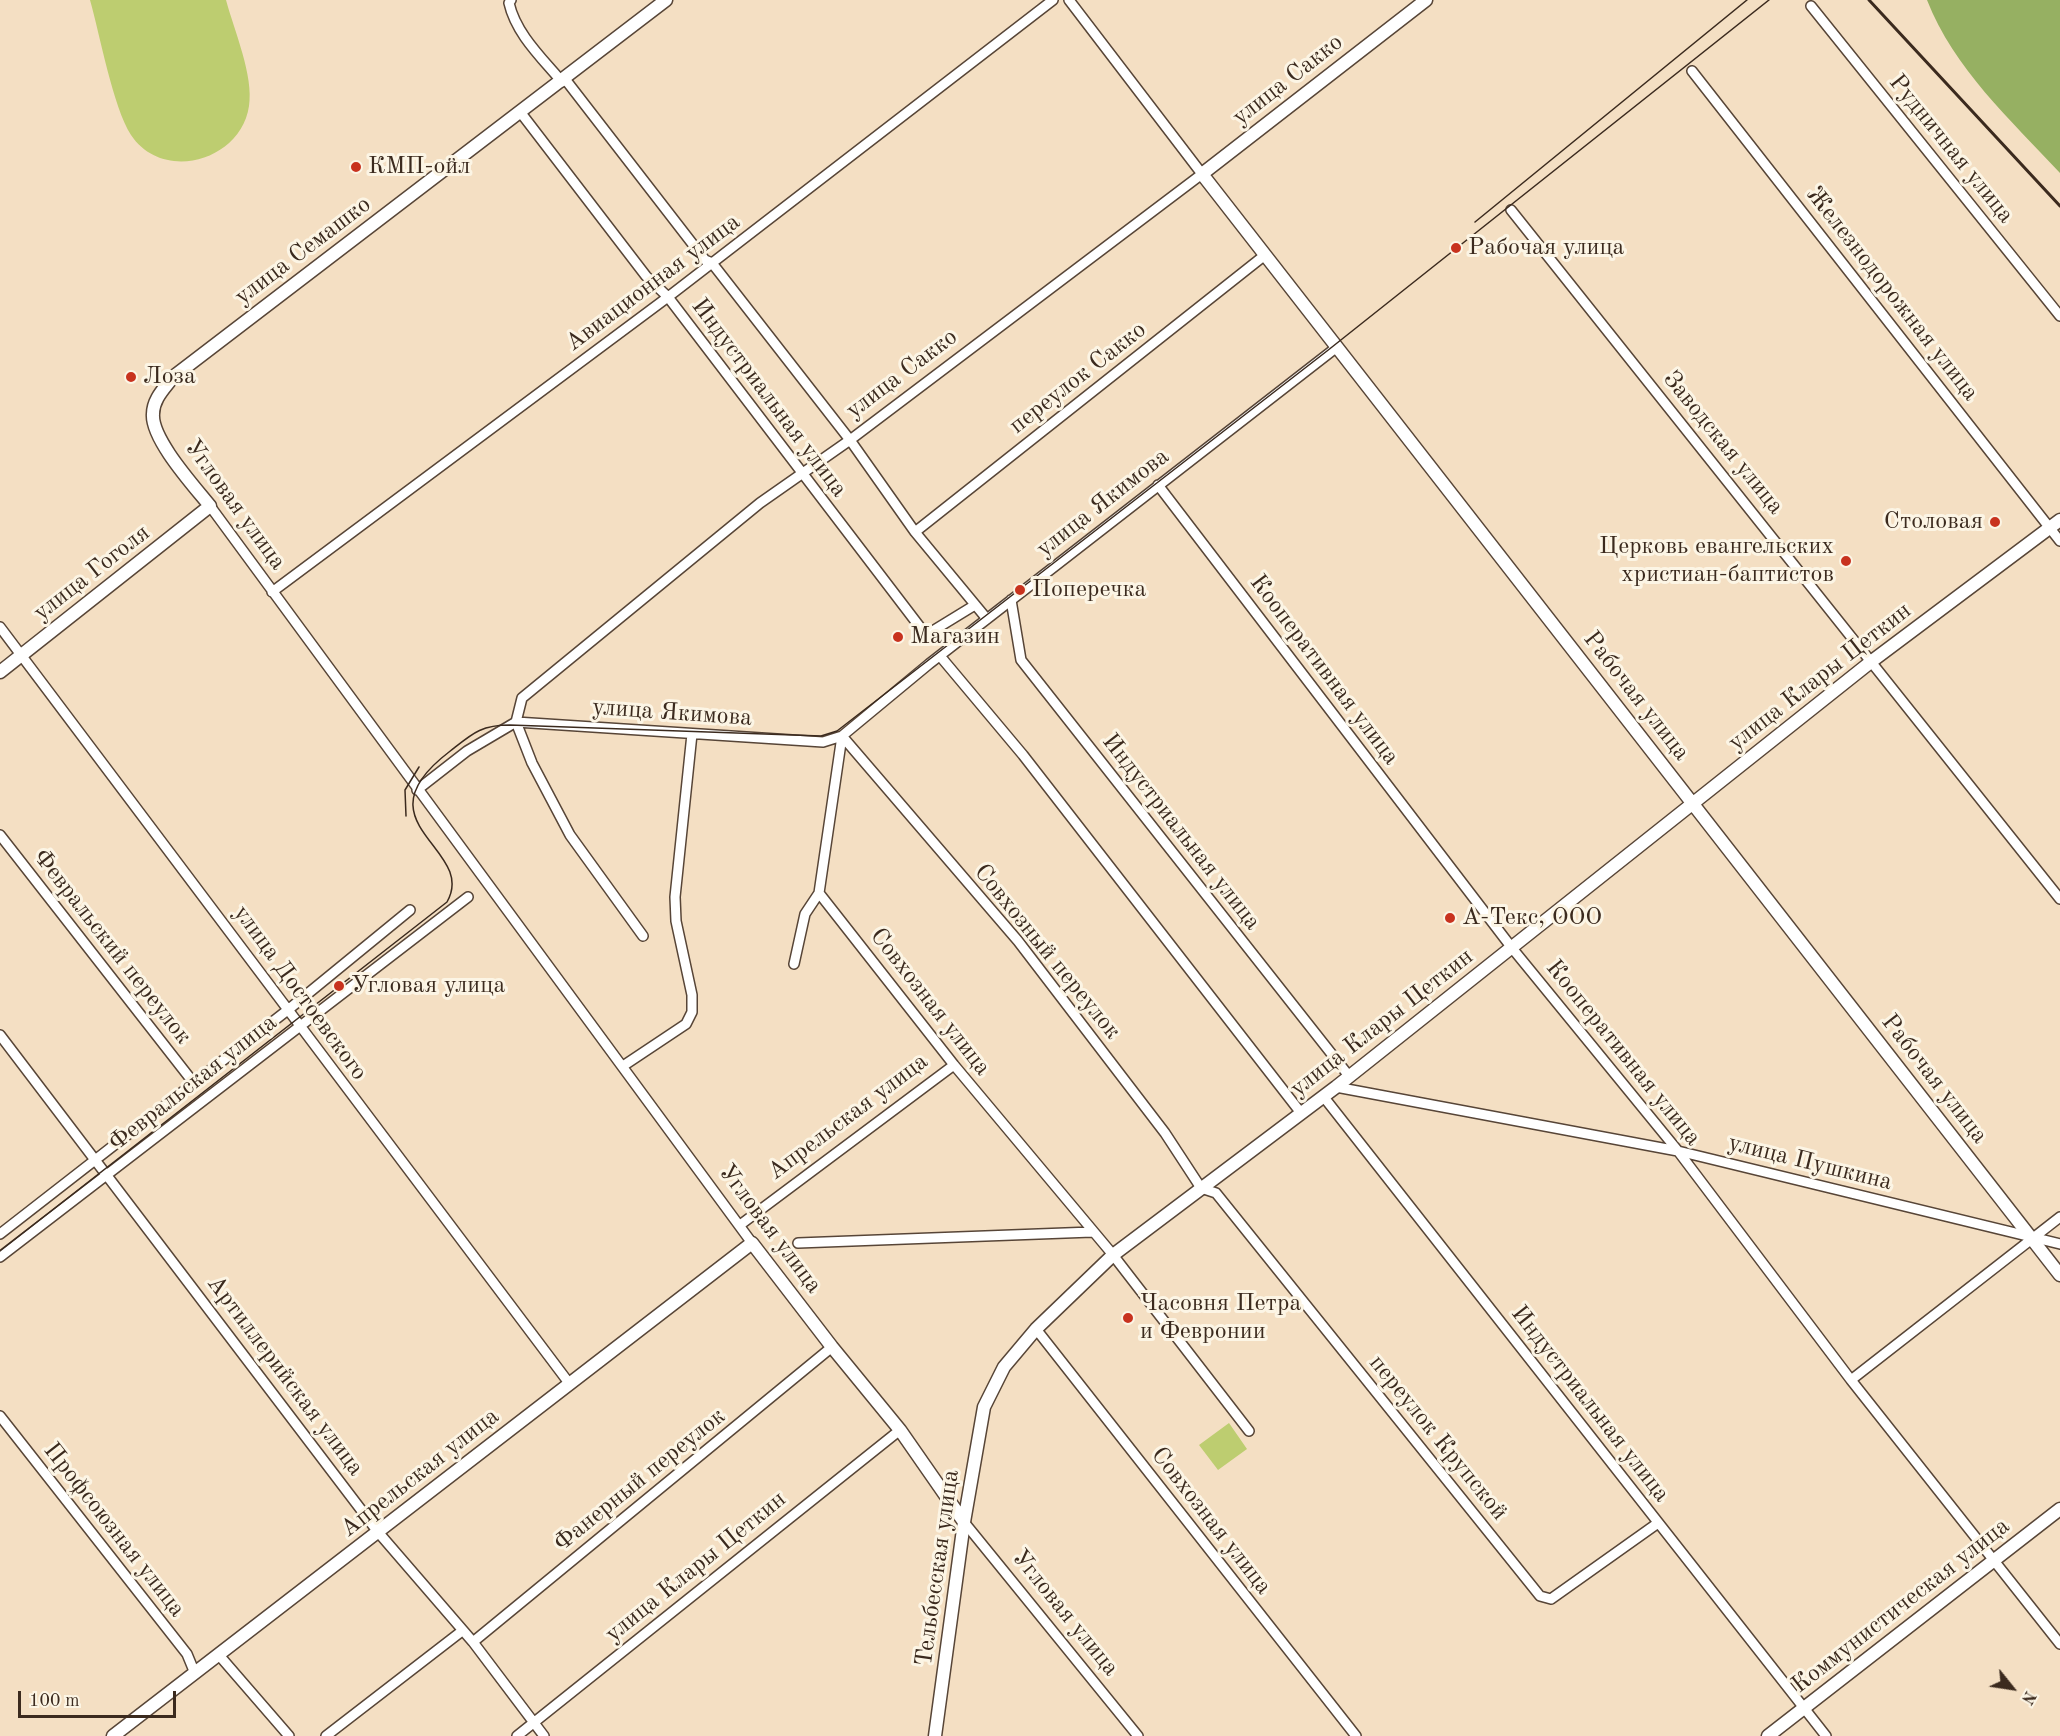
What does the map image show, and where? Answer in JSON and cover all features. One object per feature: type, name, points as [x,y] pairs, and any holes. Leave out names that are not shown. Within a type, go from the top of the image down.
[{"type":"street","name":"Индустриальная улица","points":[[511,0],[509,3],[512,17],[519,30],[563,81],[705,260],[712,263],[850,440],[915,532],[987,619]]},
{"type":"street","name":"улица Семашко","points":[[152,416],[157,397],[173,377],[666,0]]},
{"type":"street","name":"Авиационная улица","points":[[272,592],[668,297],[1053,0]]},
{"type":"street","name":"Рабочая улица","points":[[1069,0],[2060,1275]]},
{"type":"street","name":"улица Сакко","points":[[516,722],[522,698],[530,689],[743,517],[850,440],[1202,174],[1426,0]]},
{"type":"street","name":"Рудничная улица","points":[[1811,6],[2060,316]]},
{"type":"street","name":"Железнодорожная улица","points":[[1692,71],[2055,524],[2060,541]]},
{"type":"street","name":"Индустриальная улица","points":[[521,113],[646,276],[668,297],[926,636],[975,605]]},
{"type":"street","name":"Заводская улица","points":[[1511,210],[2060,899]]},
{"type":"street","name":"переулок Сакко","points":[[915,532],[1265,255]]},
{"type":"street","name":"улица Якимова","points":[[516,722],[822,742],[842,736],[1011,600],[1337,347]]},
{"type":"street","name":"Угловая улица","points":[[152,416],[157,435],[753,1243],[832,1347],[900,1430],[964,1522],[1138,1736]]},
{"type":"street","name":"Кооперативная улица","points":[[1158,485],[1512,948],[1678,1150],[1851,1380],[2060,1644]]},
{"type":"street","name":"улица Гоголя","points":[[0,672],[210,506]]},
{"type":"street","name":"улица Клары Цеткин","points":[[984,1407],[1004,1367],[1036,1329],[1114,1256],[1336,1087],[1872,661],[2055,524]]},
{"type":"street","name":"Индустриальная улица","points":[[1011,600],[1021,660],[1349,1076]]},
{"type":"street","name":"улица Достоевского","points":[[0,627],[569,1383]]},
{"type":"street","points":[[940,656],[1023,755],[1301,1113]]},
{"type":"street","points":[[417,790],[467,751],[516,722],[532,763],[570,835],[643,936]]},
{"type":"street","points":[[623,1066],[686,1024],[692,1012],[692,995],[676,921],[675,897],[692,734]]},
{"type":"street","points":[[794,964],[805,914],[819,893],[842,736]]},
{"type":"street","name":"Совхозный переулок","points":[[842,736],[1018,941],[1165,1133],[1201,1188]]},
{"type":"street","name":"Февральский переулок","points":[[0,836],[193,1082]]},
{"type":"street","name":"Совхозная улица","points":[[819,893],[954,1065],[1114,1256],[1249,1431]]},
{"type":"street","name":"Февральская улица","points":[[0,1257],[468,897]]},
{"type":"street","points":[[0,1234],[289,1009],[410,910]]},
{"type":"street","name":"Артиллерийская улица","points":[[0,1035],[97,1159],[378,1532],[473,1642],[544,1736]]},
{"type":"street","name":"Апрельская улица","points":[[740,1225],[954,1065]]},
{"type":"street","name":"улица Пушкина","points":[[1336,1087],[1678,1150],[2060,1244]]},
{"type":"street","name":"Индустриальная улица","points":[[1323,1096],[1826,1736]]},
{"type":"street","name":"переулок Крупской","points":[[1201,1188],[1215,1193],[1540,1596],[1551,1599],[1658,1523]]},
{"type":"street","points":[[1851,1380],[2060,1217]]},
{"type":"street","points":[[798,1243],[1092,1232]]},
{"type":"street","name":"Апрельская улица","points":[[113,1736],[194,1671],[753,1243]]},
{"type":"street","name":"Совхозная улица","points":[[1036,1329],[1356,1736]]},
{"type":"street","name":"Фанерный переулок","points":[[473,1642],[832,1347]]},
{"type":"street","name":"Тельбесская улица","points":[[935,1736],[964,1522],[984,1407]]},
{"type":"street","name":"Профсоюзная улица","points":[[0,1416],[187,1654],[194,1671]]},
{"type":"street","name":"улица Клары Цеткин","points":[[517,1736],[900,1430]]},
{"type":"street","name":"Коммунистическая улица","points":[[1768,1736],[2060,1509]]},
{"type":"street","points":[[326,1736],[462,1631]]},
{"type":"street","points":[[218,1654],[289,1736]]},
{"type":"green space","points":[[90,0],[226,0],[246,67],[250,94],[243,125],[232,140],[217,152],[199,159],[180,161],[162,158],[145,150],[131,135],[118,107]]},
{"type":"green space","points":[[1927,0],[2060,0],[2060,173],[2003,113],[1968,71],[1938,25]]},
{"type":"green space","points":[[1229,1423],[1247,1449],[1218,1470],[1199,1445]]},
{"type":"tram line","points":[[1475,222],[1747,0]]},
{"type":"tram line","points":[[0,1251],[447,902],[452,883],[447,866],[415,817],[413,798],[423,777],[470,736],[500,725],[821,736],[837,731],[1327,351],[1769,0]]},
{"type":"tram line","points":[[406,816],[405,790],[419,767]]},
{"type":"railway","points":[[1869,0],[2060,206]]},
{"type":"place","name":"КМП-ойл","points":[[356,167]]},
{"type":"place","name":"Рабочая улица","points":[[1456,248]]},
{"type":"place","name":"Лоза","points":[[131,377]]},
{"type":"place","name":"Столовая","points":[[1995,522]]},
{"type":"place","name":"Церковь евангельских христиан-баптистов","points":[[1846,561]]},
{"type":"place","name":"Поперечка","points":[[1020,590]]},
{"type":"place","name":"Магазин","points":[[898,637]]},
{"type":"place","name":"А-Текс, ООО","points":[[1450,918]]},
{"type":"place","name":"Угловая улица","points":[[339,986]]},
{"type":"place","name":"Часовня Петра и Февронии","points":[[1128,1318]]}]
